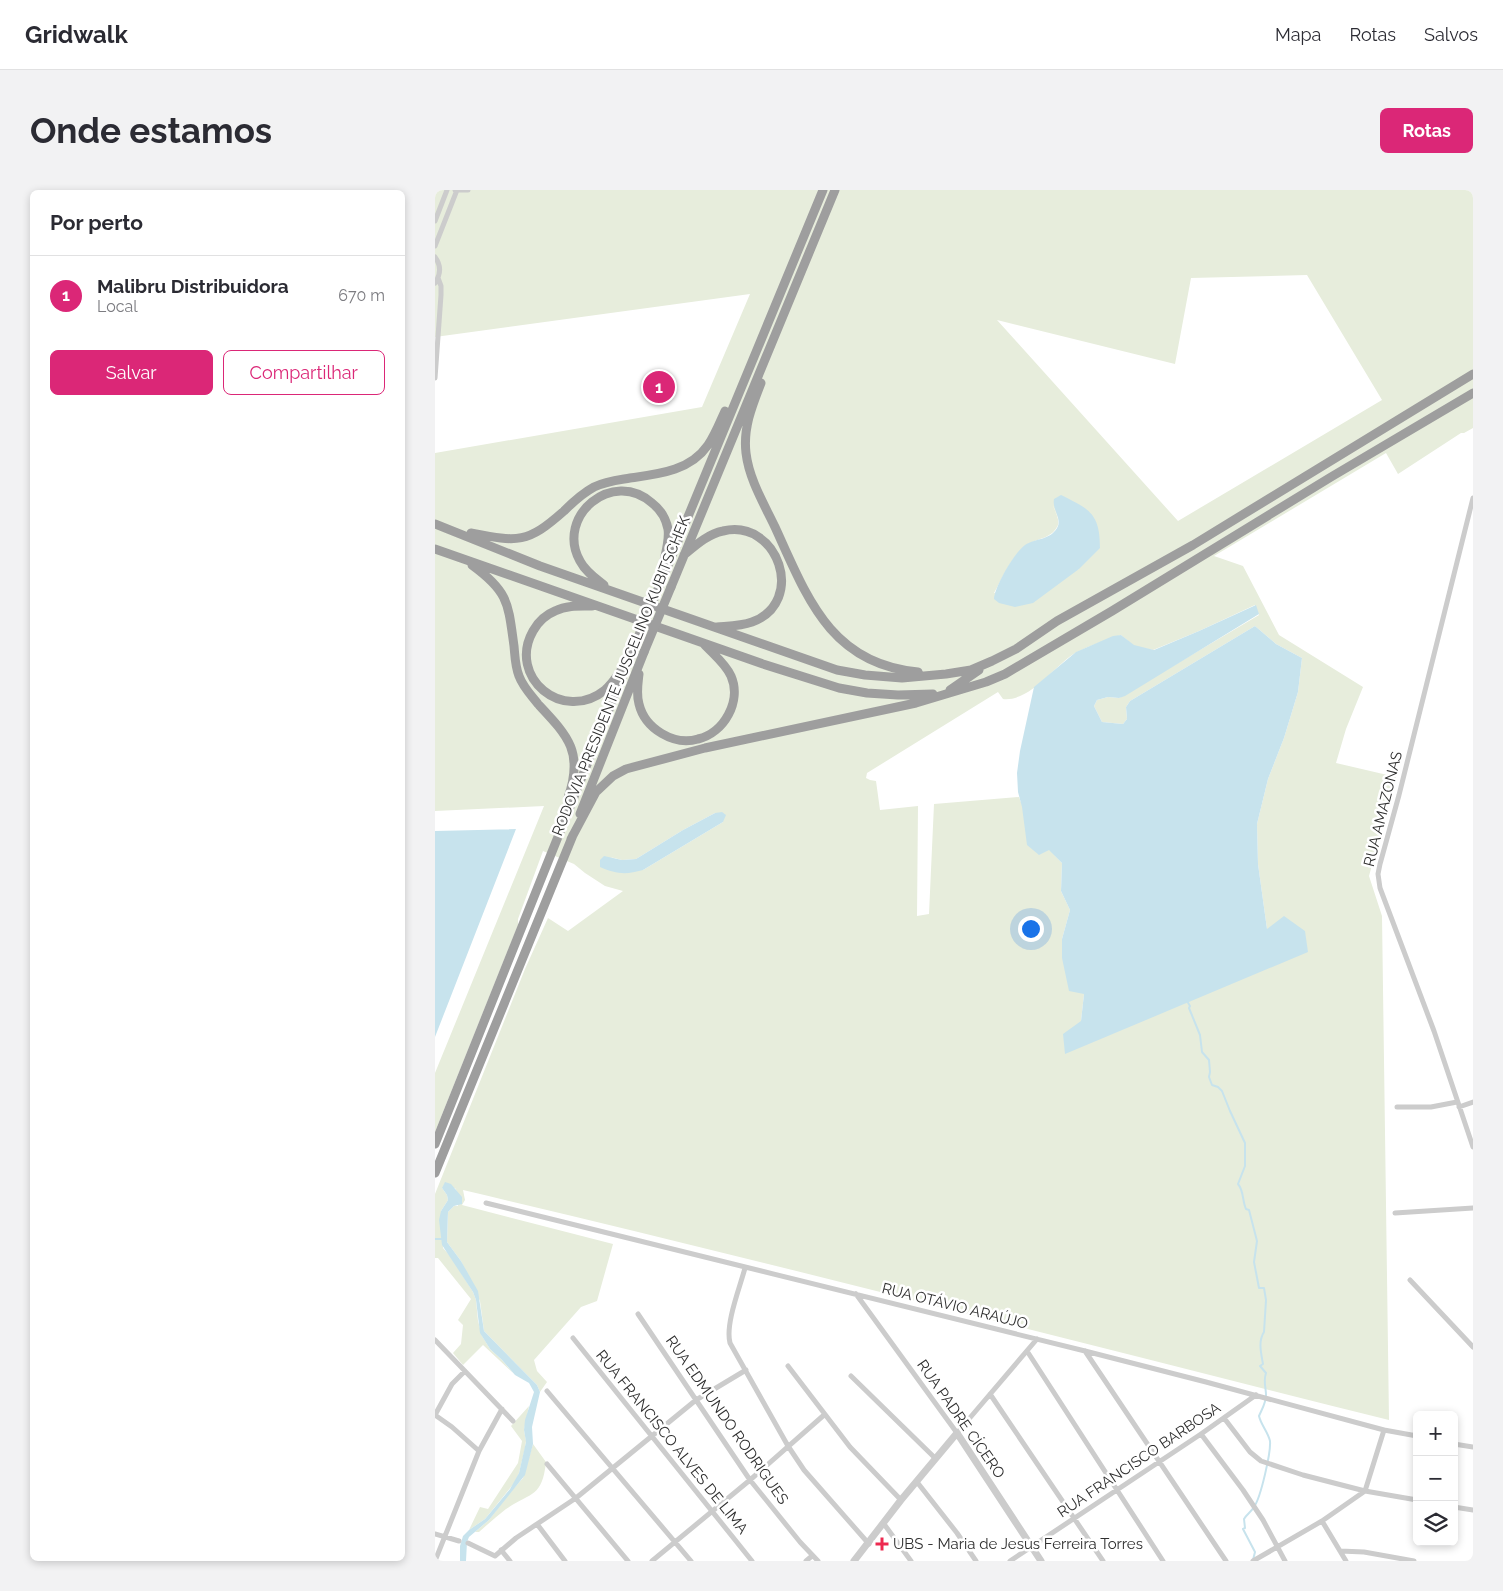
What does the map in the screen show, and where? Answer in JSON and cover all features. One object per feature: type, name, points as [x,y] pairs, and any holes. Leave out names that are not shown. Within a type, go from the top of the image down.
[{"type":"highway","name":"RODOVIA PRESIDENTE JUSCELINO KUBITSCHEK","points":[[435,1144],[633,649],[823,190]]},
{"type":"highway","name":"RODOVIA PRESIDENTE JUSCELINO KUBITSCHEK","points":[[435,1173],[571,839],[683,555],[835,190]]},
{"type":"highway","points":[[765,360],[766,372],[747,423],[746,454],[749,470],[811,602],[824,623],[835,635],[851,648],[873,661],[904,671],[946,674]]},
{"type":"highway","points":[[435,549],[763,664],[839,688],[867,693],[898,695],[945,693],[992,662],[1016,649],[1057,620],[1193,545],[1473,374]]},
{"type":"highway","points":[[571,839],[596,792],[608,780],[626,769],[705,748],[916,703],[986,682],[1005,674],[1473,393]]},
{"type":"highway","points":[[452,530],[512,539],[525,537],[546,527],[591,488],[604,483],[660,474],[678,468],[692,461],[707,447],[726,408],[737,395]]},
{"type":"highway","points":[[610,591],[580,562],[575,551],[574,536],[579,519],[587,506],[593,500],[615,491],[625,490],[640,494],[657,507],[663,517],[667,527],[668,539],[662,580]]},
{"type":"highway","points":[[435,524],[540,566],[837,670],[865,675],[902,678],[971,670],[992,662]]},
{"type":"highway","points":[[683,555],[713,534],[725,530],[735,530],[748,532],[765,542],[775,553],[780,563],[782,575],[781,588],[777,600],[771,609],[753,622],[737,626],[715,627]]},
{"type":"highway","points":[[464,559],[493,582],[502,595],[509,610],[516,667],[523,684],[529,694],[561,729],[570,745],[575,766],[572,787],[564,811],[564,823]]},
{"type":"highway","points":[[599,606],[564,608],[547,615],[537,624],[527,646],[526,659],[533,678],[544,691],[559,700],[574,703],[588,700],[602,692],[612,683],[633,649]]},
{"type":"highway","points":[[643,656],[637,690],[641,712],[657,731],[666,736],[684,741],[700,739],[719,728],[732,709],[734,698],[734,685],[731,675],[703,642]]},
{"type":"street","points":[[435,220],[447,190]]},
{"type":"street","points":[[435,246],[456,190],[468,190]]},
{"type":"street","points":[[435,257],[440,265],[437,280],[441,295],[435,378]]},
{"type":"street","name":"RUA AMAZONAS","points":[[1473,498],[1378,874],[1380,888],[1434,1031],[1473,1147]]},
{"type":"street","points":[[1397,1107],[1431,1107],[1473,1102]]},
{"type":"street","name":"RUA OTÁVIO ARAÚJO","points":[[486,1203],[1085,1351],[1384,1430],[1413,1435]]},
{"type":"street","points":[[1395,1213],[1473,1208]]},
{"type":"street","points":[[745,1268],[728,1336],[734,1350],[788,1446],[821,1490],[869,1544]]},
{"type":"street","points":[[1410,1280],[1473,1347]]},
{"type":"street","name":"RUA PADRE CÍCERO","points":[[856,1294],[957,1433],[1041,1561]]},
{"type":"street","name":"RUA EDMUNDO RODRIGUES","points":[[638,1314],[750,1480],[818,1561]]},
{"type":"street","name":"RUA FRANCISCO ALVES DE LIMA","points":[[573,1338],[752,1561]]},
{"type":"street","points":[[854,1561],[935,1458],[1037,1339]]},
{"type":"street","points":[[435,1340],[513,1420]]},
{"type":"street","points":[[1085,1351],[1226,1561]]},
{"type":"street","points":[[1027,1352],[1163,1561]]},
{"type":"street","points":[[788,1366],[824,1416],[850,1447],[901,1500]]},
{"type":"street","points":[[468,1543],[493,1559],[501,1550],[576,1498],[696,1400],[746,1370]]},
{"type":"street","points":[[465,1371],[453,1384],[435,1415],[479,1451]]},
{"type":"street","points":[[851,1376],[935,1458]]},
{"type":"street","points":[[547,1391],[691,1561]]},
{"type":"street","points":[[990,1394],[1103,1561]]},
{"type":"street","name":"RUA FRANCISCO BARBOSA","points":[[1010,1561],[1160,1462],[1256,1395]]},
{"type":"street","points":[[435,1401],[440,1405]]},
{"type":"street","points":[[435,1561],[479,1451],[502,1409]]},
{"type":"street","points":[[652,1561],[824,1416]]},
{"type":"street","points":[[1224,1418],[1250,1452],[1261,1461],[1365,1491],[1413,1499]]},
{"type":"street","points":[[1253,1561],[1322,1520],[1365,1491],[1384,1430]]},
{"type":"street","points":[[1201,1434],[1263,1520],[1285,1561]]},
{"type":"street","points":[[1458,1445],[1473,1447]]},
{"type":"street","points":[[547,1464],[628,1561]]},
{"type":"street","points":[[917,1482],[957,1533],[976,1561]]},
{"type":"street","points":[[1458,1507],[1473,1510]]},
{"type":"street","points":[[1322,1520],[1346,1561]]},
{"type":"street","points":[[537,1524],[565,1561]]},
{"type":"street","points":[[884,1524],[911,1561]]},
{"type":"street","points":[[435,1534],[459,1541]]},
{"type":"street","points":[[501,1550],[510,1561]]},
{"type":"street","points":[[1340,1551],[1364,1552],[1414,1561]]},
{"type":"street","points":[[806,1561],[812,1556]]},
{"type":"green space","points":[[435,190],[1473,190],[1473,428],[1461,433],[1398,474],[1386,453],[1214,556],[1243,566],[1279,635],[1363,687],[1346,729],[1336,763],[1396,777],[1369,876],[1382,916],[1389,1420],[463,1190],[465,1200],[462,1205],[613,1244],[597,1301],[581,1307],[534,1360],[537,1371],[547,1382],[540,1392],[537,1385],[484,1331],[480,1301],[461,1261],[447,1242],[448,1212],[454,1206],[458,1206],[457,1192],[455,1188],[442,1188],[448,1200],[441,1211],[443,1248],[451,1257],[473,1292],[482,1336],[490,1349],[513,1373],[483,1345],[463,1365],[453,1353],[461,1344],[463,1325],[458,1320],[471,1299],[438,1258],[435,1258],[435,1194],[525,969],[548,918],[568,931],[623,891],[605,886],[574,864],[543,851],[518,919],[518,925],[435,1132],[435,1073],[544,806],[435,811],[435,453],[702,407],[750,294],[435,337]],"holes":[[[1307,275],[1382,400],[1178,521],[997,320],[1175,364],[1191,278]],[[1053,505],[1079,569],[994,593],[1007,568],[1019,552],[1028,544],[1046,537],[1054,531],[1058,525]],[[1255,605],[1259,615],[1119,698],[1108,697],[1097,700],[1094,706],[1102,722],[1123,724],[1127,719],[1126,707],[1130,701],[1255,626],[1276,644],[1302,658],[1298,692],[1284,738],[1268,779],[1257,824],[1258,864],[1267,929],[1081,1021],[1084,994],[1062,939],[1070,910],[1061,891],[1062,863],[1037,832],[1019,797],[934,804],[929,914],[917,916],[918,806],[880,810],[876,781],[866,778],[867,773],[998,692],[1003,699],[1023,695],[1033,689],[1077,652],[1088,647],[1121,635],[1134,646],[1153,650]],[[715,813],[723,822],[643,870],[610,857],[622,860],[636,859]]]},
{"type":"green space","points":[[529,1406],[524,1430],[525,1448],[515,1482],[485,1519],[469,1530],[480,1507],[488,1509],[518,1463],[522,1441],[511,1426]]},
{"type":"green space","points":[[533,1444],[546,1462],[542,1482],[534,1493],[506,1509],[479,1532],[475,1532],[489,1520],[523,1478]]},
{"type":"water","points":[[1061,495],[1079,504],[1091,514],[1098,527],[1100,548],[1079,569],[1033,603],[1015,607],[999,603],[994,599],[995,593],[1001,578],[1016,555],[1025,545],[1052,534],[1058,526],[1054,499]]},
{"type":"water","points":[[1256,605],[1259,614],[1125,696],[1097,700],[1094,706],[1102,722],[1123,724],[1127,719],[1126,707],[1130,701],[1255,626],[1276,644],[1302,658],[1298,692],[1284,738],[1268,779],[1257,824],[1258,864],[1267,929],[1284,916],[1305,931],[1308,952],[1065,1054],[1063,1034],[1081,1021],[1084,994],[1069,991],[1062,958],[1062,939],[1070,910],[1061,891],[1062,863],[1049,850],[1039,855],[1027,845],[1018,792],[1017,773],[1020,751],[1034,687],[1076,652],[1113,636],[1121,635],[1134,645],[1154,650]]},
{"type":"water","points":[[722,812],[726,815],[723,822],[643,870],[621,873],[600,867],[600,860],[604,856],[622,860],[636,859],[683,830],[715,813]]},
{"type":"water","points":[[516,829],[435,1037],[435,831]]},
{"type":"water","points":[[445,1182],[451,1184],[462,1197],[462,1204],[454,1206],[448,1212],[447,1242],[461,1261],[478,1291],[484,1331],[537,1385],[540,1392],[532,1427],[533,1444],[525,1475],[489,1520],[469,1537],[466,1561],[460,1561],[460,1546],[463,1536],[485,1519],[510,1489],[519,1473],[526,1442],[525,1420],[534,1392],[529,1383],[515,1375],[490,1349],[480,1333],[476,1300],[473,1292],[442,1245],[439,1220],[441,1211],[448,1200],[442,1188]]},
{"type":"waterway","points":[[1187,1001],[1200,1035],[1202,1052],[1209,1060],[1209,1077],[1212,1085],[1222,1091],[1245,1143],[1245,1166],[1238,1184],[1246,1209],[1249,1210],[1257,1241],[1254,1262],[1259,1288],[1264,1288],[1266,1300],[1264,1332],[1261,1343],[1263,1364],[1260,1366],[1266,1373],[1266,1395],[1265,1403],[1259,1416],[1269,1438],[1270,1447],[1260,1494],[1254,1507],[1244,1519],[1245,1528],[1243,1529],[1255,1552],[1253,1560]]},
{"type":"waterway","points":[[435,1239],[442,1239]]},
{"type":"place","name":"Malibru Distribuidora","points":[[659,387]]},
{"type":"place","name":"UBS - Maria de Jesus Ferreira Torres","points":[[882,1544]]}]
